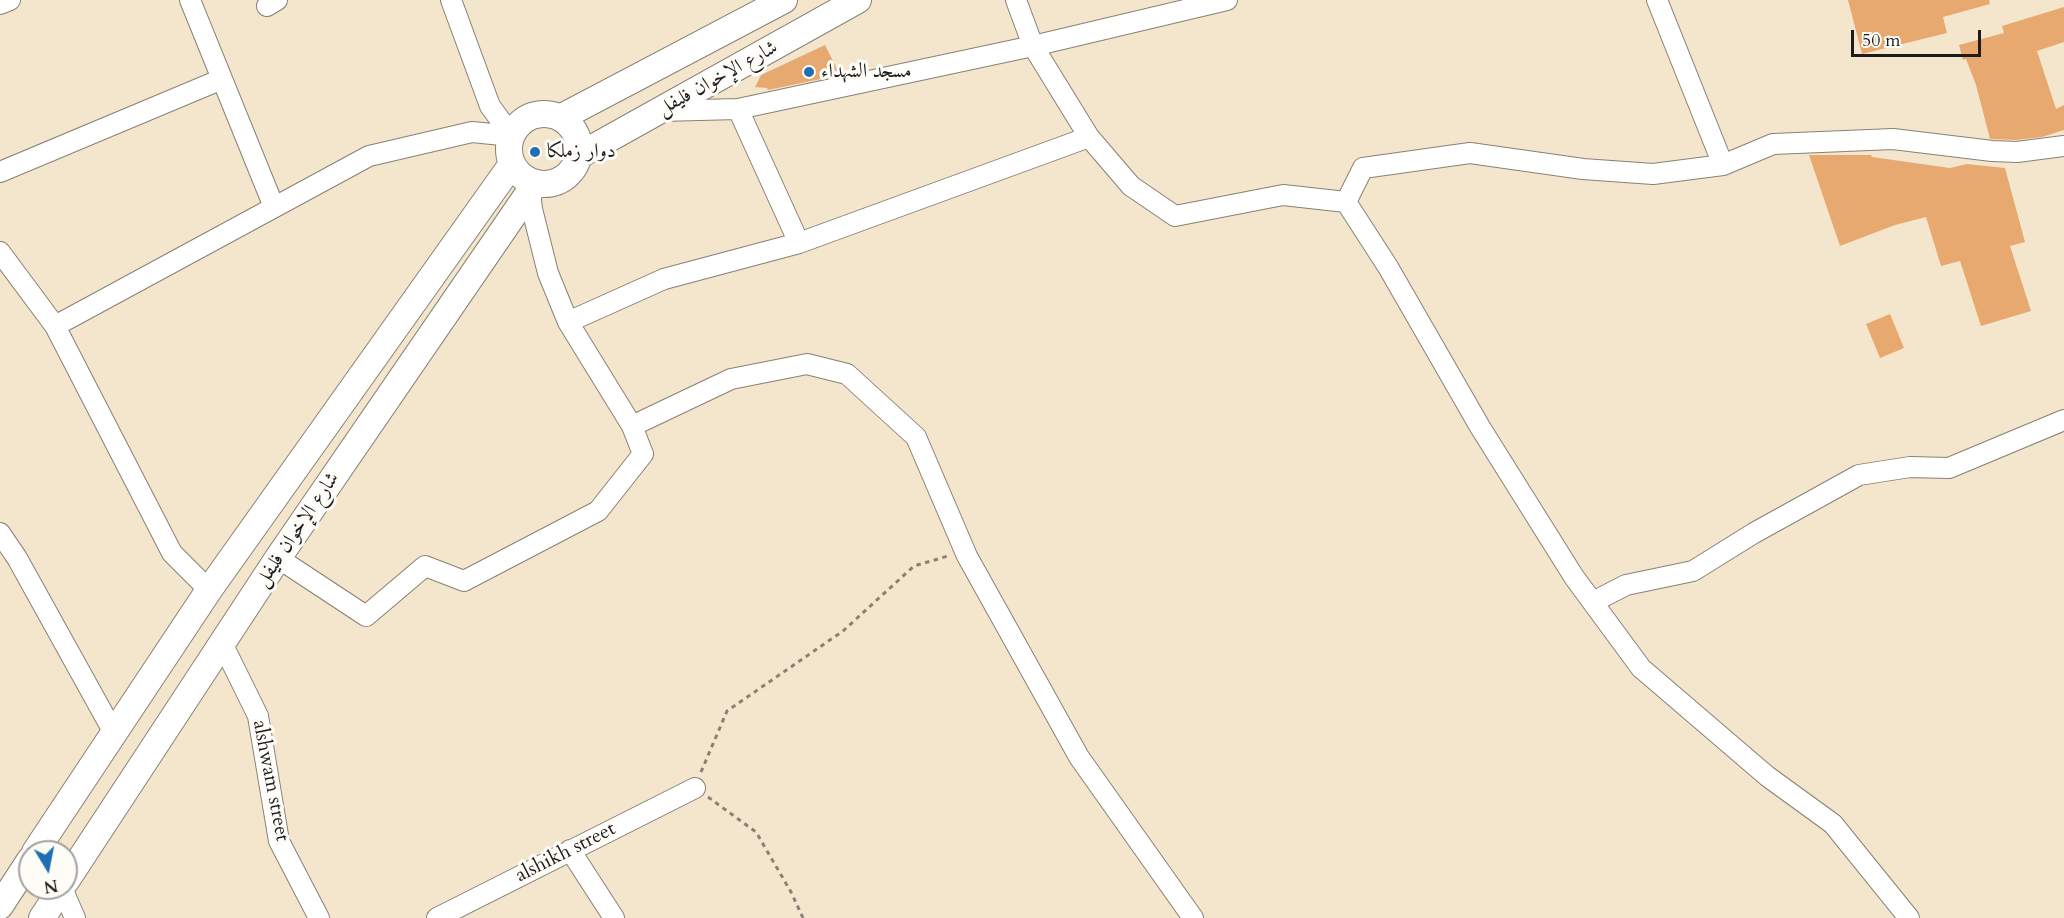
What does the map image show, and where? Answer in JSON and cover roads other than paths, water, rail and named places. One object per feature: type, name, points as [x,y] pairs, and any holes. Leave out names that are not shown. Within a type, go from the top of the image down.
[{"type":"main road","name":"شارع الإخوان فليفل","points":[[560,118],[784,0]]},
{"type":"main road","name":"شارع الإخوان فليفل","points":[[578,156],[858,0]]},
{"type":"main road","points":[[541,115],[560,118],[575,134],[579,145],[578,156],[567,175],[558,181],[533,187],[512,164],[509,145],[512,136],[517,128],[532,117],[541,115]]},
{"type":"main road","name":"شارع الإخوان فليفل","points":[[43,840],[209,590],[512,164]]},
{"type":"main road","name":"شارع الإخوان فليفل","points":[[78,863],[278,558],[533,187]]},
{"type":"main road","points":[[0,906],[18,878]]},
{"type":"main road","points":[[42,918],[54,900]]},
{"type":"street","points":[[0,4],[10,0]]},
{"type":"street","points":[[190,0],[274,207]]},
{"type":"street","points":[[451,0],[490,106],[512,136]]},
{"type":"street","points":[[1016,0],[1033,45],[1089,137],[1131,186],[1175,216],[1282,195],[1346,202]]},
{"type":"street","points":[[661,111],[738,109],[1227,0]]},
{"type":"street","points":[[1657,0],[1723,165]]},
{"type":"street","points":[[0,172],[222,79]]},
{"type":"street","points":[[738,109],[800,243]]},
{"type":"street","points":[[56,326],[369,156],[472,132],[512,136]]},
{"type":"street","points":[[567,322],[664,279],[800,243],[1089,137]]},
{"type":"street","points":[[1346,202],[1363,168],[1470,153],[1583,170],[1653,174],[1723,165],[1773,144],[1893,139],[2017,152],[2064,146]]},
{"type":"street","points":[[278,558],[366,616],[425,566],[464,581],[598,511],[643,454],[633,426],[567,322],[548,273],[532,208],[533,187]]},
{"type":"street","points":[[1346,202],[1388,267],[1480,427],[1574,577],[1641,668],[1767,776],[1833,824],[1909,918]]},
{"type":"street","points":[[0,252],[56,326],[172,553],[209,590]]},
{"type":"street","points":[[633,426],[731,380],[807,364],[847,374],[916,437],[965,551],[1079,757],[1193,918]]},
{"type":"street","points":[[1593,602],[1626,585],[1693,571],[1754,533],[1859,475],[1910,467],[1949,468],[2064,420]]},
{"type":"street","points":[[1,536],[23,568],[114,733]]},
{"type":"street","name":"alshwam street","points":[[222,643],[258,716],[279,842],[319,918]]},
{"type":"street","name":"alshikh street","points":[[437,918],[694,788]]},
{"type":"street","points":[[570,850],[614,918]]},
{"type":"street","points":[[67,900],[75,918]]},
{"type":"place","name":"مسجد الشهداء","points":[[809,72]]},
{"type":"place","name":"دوار زملكا","points":[[535,152]]}]
